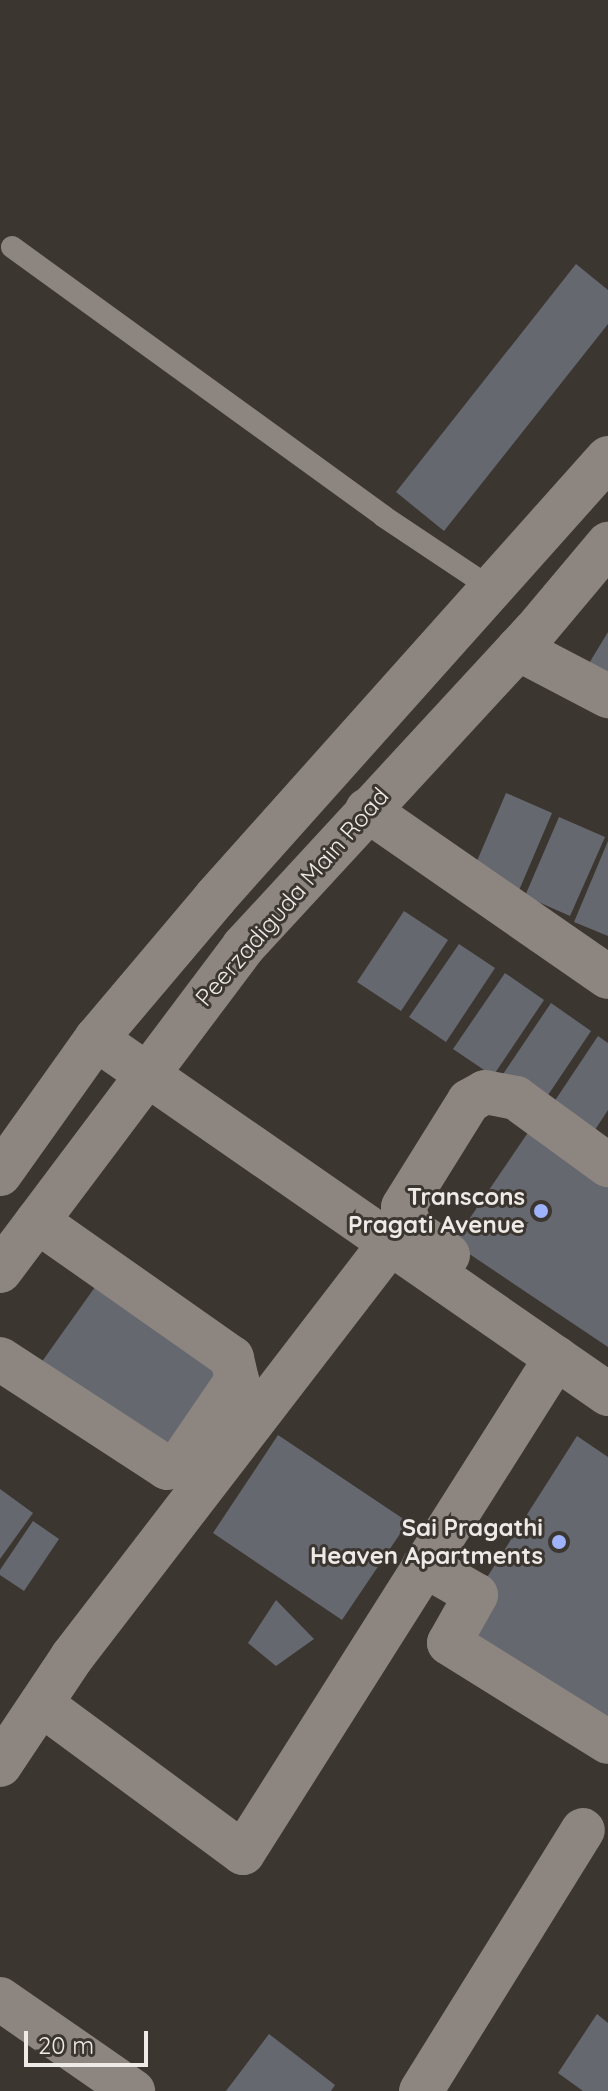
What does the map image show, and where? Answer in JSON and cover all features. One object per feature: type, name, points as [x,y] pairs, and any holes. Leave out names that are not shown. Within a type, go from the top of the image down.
[{"type":"street","points":[[0,1174],[96,1039],[320,778],[494,590],[608,458]]},
{"type":"street","name":"Peerzadiguda Main Road","points":[[0,1271],[145,1072],[243,947],[518,649],[608,544]]},
{"type":"street","points":[[518,649],[608,696]]},
{"type":"street","points":[[367,810],[608,977]]},
{"type":"street","points":[[96,1039],[608,1394]]},
{"type":"street","points":[[608,1165],[516,1098],[485,1092],[469,1101],[403,1207],[411,1229],[608,1366]]},
{"type":"street","points":[[0,1359],[167,1468],[179,1465],[237,1380],[232,1358],[37,1221]]},
{"type":"street","points":[[0,1765],[41,1704],[391,1242]]},
{"type":"street","points":[[41,1704],[243,1853],[556,1358]]},
{"type":"street","points":[[424,1565],[476,1595],[449,1643],[608,1742]]},
{"type":"street","points":[[421,2091],[583,1830]]},
{"type":"street","points":[[0,1999],[85,2078],[133,2091]]},
{"type":"lane","points":[[12,247],[383,516],[494,590]]},
{"type":"building","points":[[576,264],[608,290],[608,324],[444,531],[396,492]]},
{"type":"building","points":[[608,632],[608,684],[585,670]]},
{"type":"building","points":[[506,793],[552,813],[517,895],[471,875]]},
{"type":"building","points":[[559,817],[605,837],[570,916],[525,896]]},
{"type":"building","points":[[608,841],[608,936],[574,922]]},
{"type":"building","points":[[404,911],[448,940],[401,1011],[357,982]]},
{"type":"building","points":[[459,944],[495,968],[446,1042],[409,1017]]},
{"type":"building","points":[[505,973],[544,1000],[493,1076],[453,1049]]},
{"type":"building","points":[[551,1003],[591,1031],[542,1104],[501,1077]]},
{"type":"building","points":[[598,1036],[608,1043],[608,1110],[591,1136],[550,1108]]},
{"type":"building","name":"Transcons Pragati Avenue","points":[[531,1128],[608,1180],[608,1347],[453,1243]]},
{"type":"building","points":[[100,1280],[228,1369],[165,1460],[36,1370]]},
{"type":"building","points":[[278,1435],[408,1522],[342,1620],[213,1533]]},
{"type":"building","name":"Sai Pragathi Heaven Apartments","points":[[577,1436],[608,1457],[608,1722],[456,1626]]},
{"type":"building","points":[[0,1489],[33,1513],[0,1559]]},
{"type":"building","points":[[33,1521],[59,1539],[24,1591],[0,1575],[0,1570]]},
{"type":"building","points":[[276,1600],[314,1639],[276,1666],[248,1643]]},
{"type":"building","points":[[597,2014],[608,2023],[608,2091],[583,2091],[558,2073]]},
{"type":"building","points":[[269,2034],[335,2085],[331,2091],[226,2091]]},
{"type":"place","name":"Transcons Pragati Avenue","points":[[541,1211]]},
{"type":"place","name":"Sai Pragathi Heaven Apartments","points":[[559,1542]]}]
